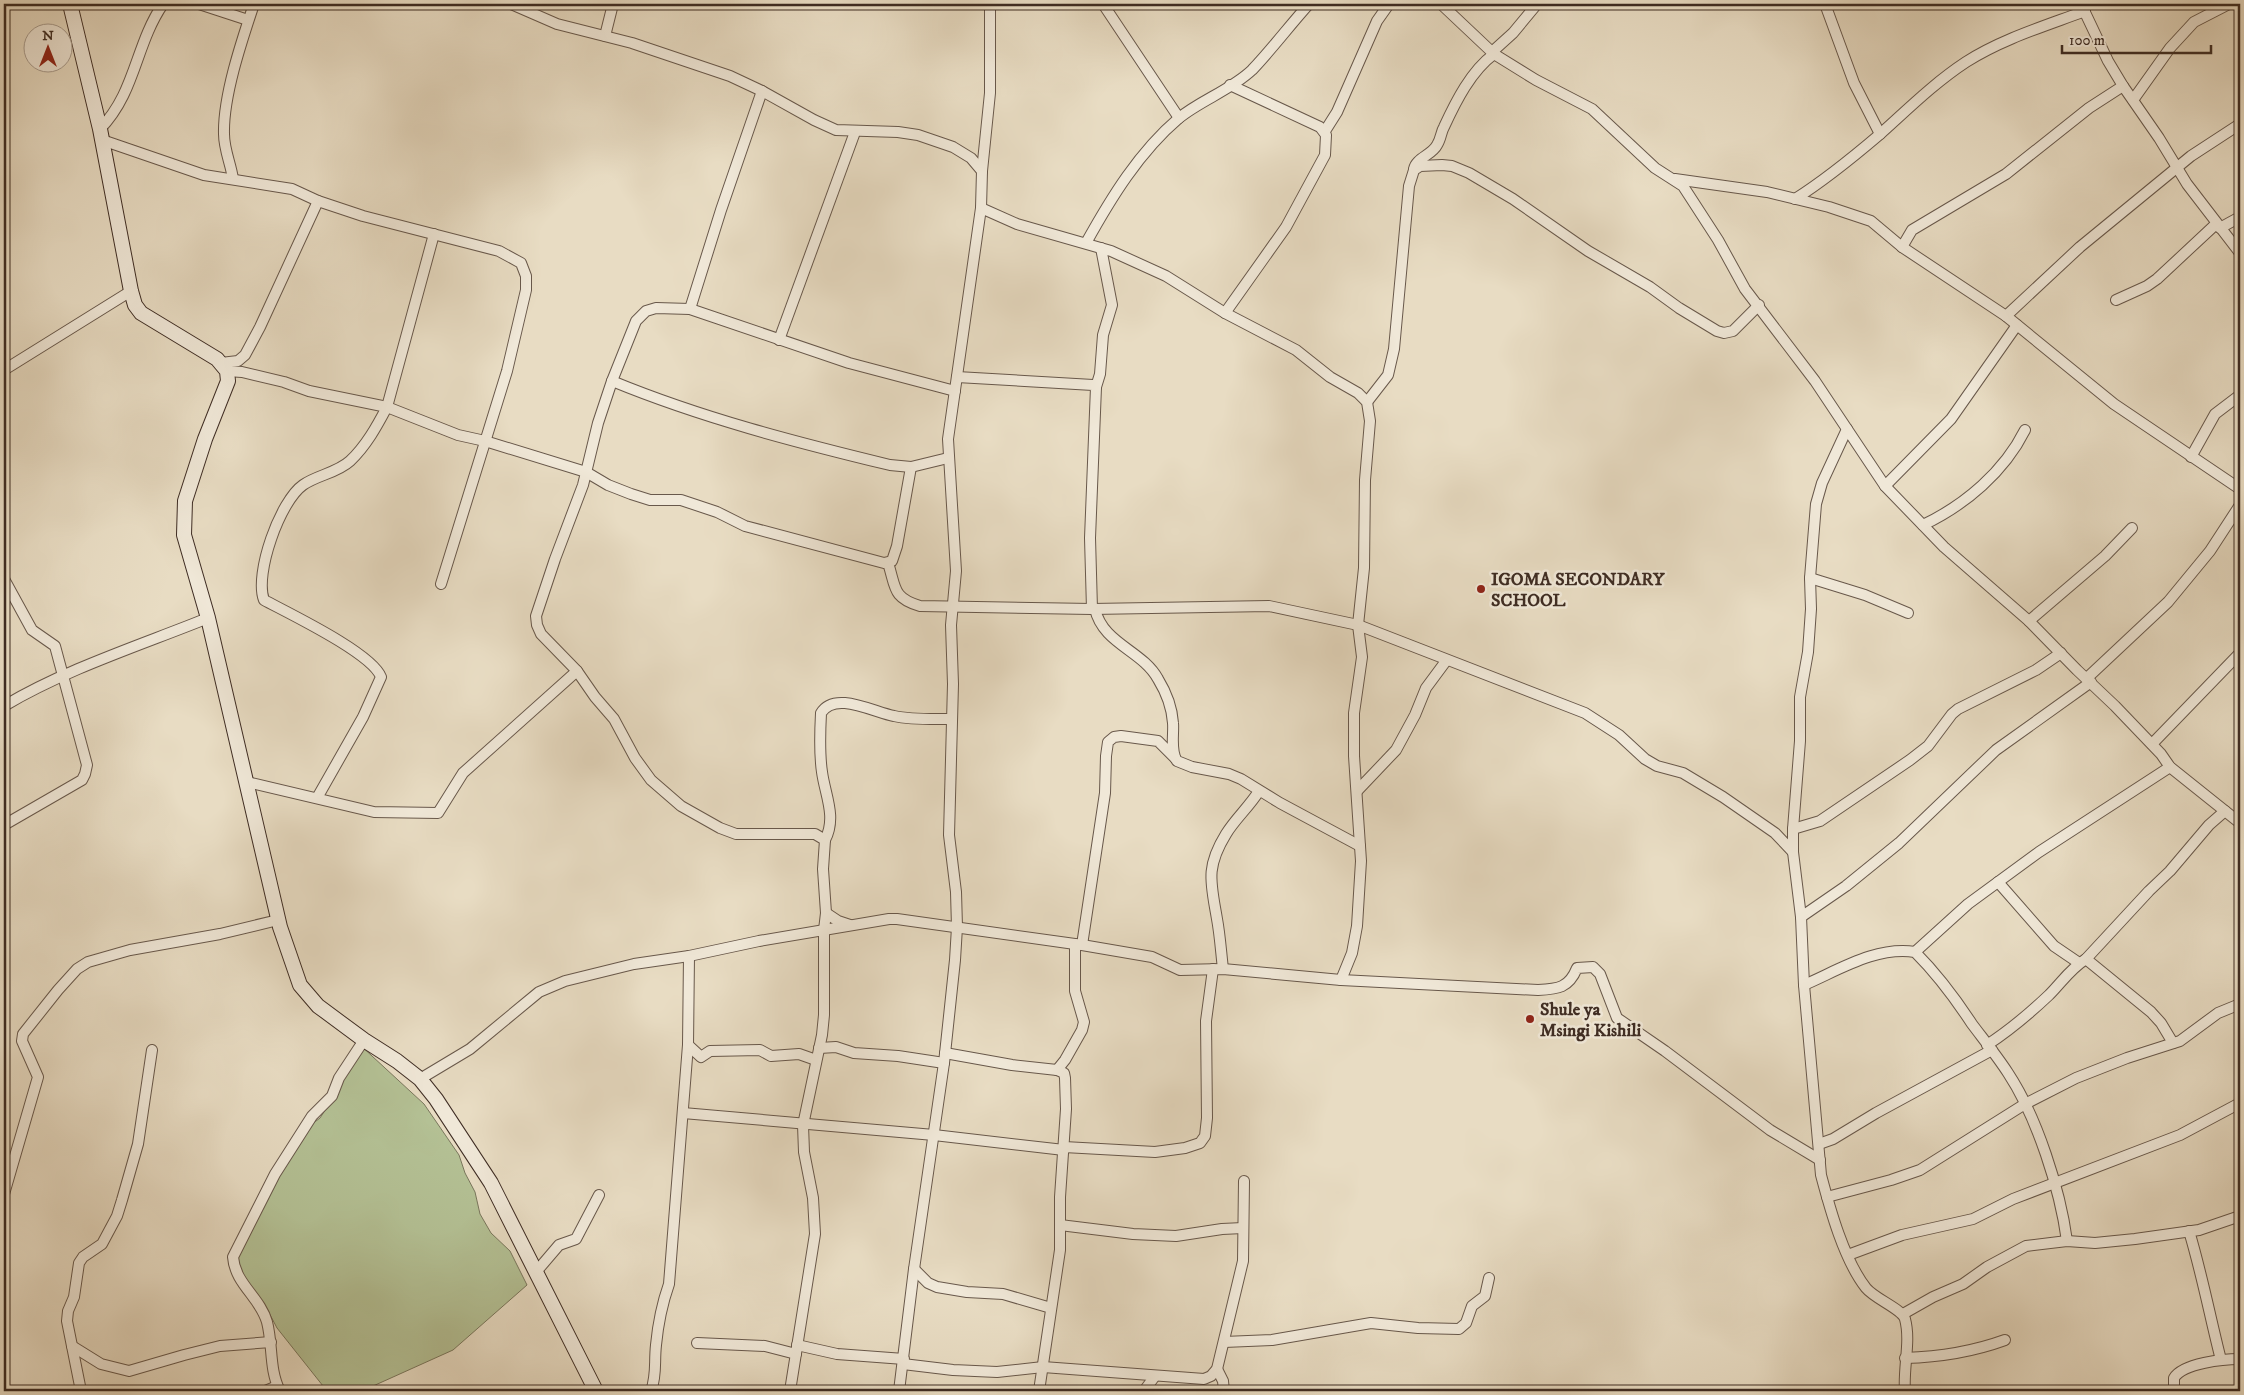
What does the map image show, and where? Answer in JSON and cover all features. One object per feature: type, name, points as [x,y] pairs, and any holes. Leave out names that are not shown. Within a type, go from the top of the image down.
[{"type":"main road","points":[[70,4],[89,92],[101,134],[130,291],[135,304],[142,313],[224,367],[228,381],[205,439],[188,493],[183,520],[184,535],[208,618],[278,920],[300,985],[318,1006],[420,1079],[436,1099],[491,1183],[596,1391]]},
{"type":"street","points":[[162,4],[148,32],[124,97],[101,134],[204,175],[292,189],[318,201],[363,216],[499,251],[521,263],[526,276],[526,290],[507,371],[441,584]]},
{"type":"street","points":[[198,4],[248,20]]},
{"type":"street","points":[[233,179],[225,147],[225,115],[248,20],[254,4]]},
{"type":"street","points":[[511,4],[557,24],[632,43],[698,65],[762,91],[836,130],[898,132],[918,136],[962,151],[982,171]]},
{"type":"street","points":[[605,36],[613,4]]},
{"type":"street","points":[[900,1391],[914,1268],[945,1058],[957,927],[956,892],[950,835],[951,625],[956,571],[948,439],[981,208],[982,171],[989,108],[990,4]]},
{"type":"street","points":[[1103,4],[1179,118]]},
{"type":"street","points":[[1086,243],[1104,210],[1135,165],[1179,118],[1251,71],[1310,4]]},
{"type":"street","points":[[1225,313],[1286,227],[1311,182],[1325,155],[1327,140],[1325,131],[1337,112],[1377,21],[1389,4]]},
{"type":"street","points":[[1441,4],[1493,53],[1536,80],[1592,109],[1655,168],[1674,179],[1692,197],[1745,289],[1815,381],[1884,486],[1923,525],[2029,621],[2152,744],[2170,767],[2232,813],[2240,823]]},
{"type":"street","points":[[1367,402],[1388,375],[1394,349],[1402,244],[1414,170],[1417,163],[1432,153],[1436,147],[1442,129],[1476,72],[1514,34],[1537,4]]},
{"type":"street","points":[[1825,4],[1854,83],[1880,134]]},
{"type":"street","points":[[2133,100],[2170,48],[2194,22],[2229,4]]},
{"type":"street","points":[[1795,199],[1820,183],[1880,134],[1917,100],[1968,61],[2083,8],[2108,61],[2123,86],[2218,226],[2240,253]]},
{"type":"street","points":[[1230,85],[1325,131]]},
{"type":"street","points":[[1902,247],[1912,230],[2006,174],[2089,108],[2123,86]]},
{"type":"street","points":[[690,309],[751,118],[762,91]]},
{"type":"street","points":[[2006,316],[2080,247],[2204,146],[2240,124]]},
{"type":"street","points":[[779,340],[855,132]]},
{"type":"street","points":[[1414,170],[1420,166],[1442,165],[1452,166],[1469,173],[1513,199],[1588,251],[1650,287],[1678,308],[1717,331],[1724,333],[1733,331],[1759,305]]},
{"type":"street","points":[[1674,179],[1767,192],[1829,207],[1871,222],[1902,247],[2006,316],[2114,404],[2240,489]]},
{"type":"street","points":[[224,367],[244,355],[260,327],[318,201]]},
{"type":"street","points":[[981,208],[1017,224],[1101,248],[1166,276],[1225,313],[1296,350],[1330,376],[1358,393],[1367,402],[1370,420],[1365,480],[1364,568],[1358,625],[1362,657],[1354,714],[1354,756],[1361,861],[1357,926],[1352,953],[1341,980]]},
{"type":"street","points":[[2116,300],[2147,286],[2218,226],[2240,217]]},
{"type":"street","points":[[317,798],[363,717],[381,677],[375,668],[346,645],[264,600],[260,592],[262,579],[276,524],[293,494],[302,485],[349,462],[376,429],[386,408],[434,234]]},
{"type":"street","points":[[1101,248],[1112,305],[1103,335],[1100,374],[1096,387],[1090,538],[1093,609],[1098,622],[1106,632],[1150,666],[1158,678],[1168,702],[1173,721],[1175,758]]},
{"type":"street","points":[[4,370],[130,291]]},
{"type":"street","points":[[825,840],[815,834],[736,834],[720,828],[681,806],[650,780],[635,758],[614,719],[595,697],[578,671],[541,634],[536,625],[536,616],[586,472],[612,381],[636,321],[646,312],[656,308],[690,309],[848,363],[955,391]]},
{"type":"street","points":[[1884,486],[1951,419],[2017,325]]},
{"type":"street","points":[[224,367],[386,408],[458,435],[485,441],[586,472],[608,485],[650,500],[681,500],[717,512],[745,526],[822,548],[888,563]]},
{"type":"street","points":[[957,377],[1093,385],[1096,387]]},
{"type":"street","points":[[612,381],[662,401],[722,421],[890,465],[911,467],[948,458]]},
{"type":"street","points":[[2191,457],[2215,414],[2240,395]]},
{"type":"street","points":[[1847,429],[1818,492],[1810,578],[1811,608],[1808,652],[1800,697],[1800,742],[1795,786],[1793,852],[1801,917],[1804,985],[1820,1160],[1827,1197],[1848,1255],[1863,1283],[1872,1294],[1903,1314],[1907,1342],[1905,1391]]},
{"type":"street","points":[[1923,525],[1951,510],[1980,488],[2014,452],[2025,430]]},
{"type":"street","points":[[888,563],[892,561],[897,546],[911,467]]},
{"type":"street","points":[[1801,917],[1846,886],[1899,843],[1996,750],[2089,680],[2168,602],[2210,551],[2240,505]]},
{"type":"street","points":[[2029,621],[2105,556],[2132,528]]},
{"type":"street","points":[[888,563],[895,590],[905,602],[920,606],[1093,609],[1269,606],[1358,625],[1446,661],[1558,702],[1601,722],[1619,735],[1645,759],[1699,781],[1768,828],[1793,852]]},
{"type":"street","points":[[1810,578],[1866,595],[1908,613]]},
{"type":"street","points":[[4,579],[32,630],[55,646],[60,668],[64,676],[68,702],[87,765],[86,774],[82,780],[4,825]]},
{"type":"street","points":[[4,706],[28,691],[208,618]]},
{"type":"street","points":[[1793,829],[1820,821],[1910,760],[1928,746],[1947,720],[1958,709],[2036,670],[2061,653]]},
{"type":"street","points":[[2152,744],[2240,654]]},
{"type":"street","points":[[1357,791],[1396,750],[1415,715],[1426,688],[1446,661]]},
{"type":"street","points":[[247,782],[374,812],[440,812],[453,786],[463,773],[578,671]]},
{"type":"street","points":[[790,1391],[815,1234],[813,1198],[804,1152],[803,1125],[824,1015],[824,930],[826,913],[823,869],[825,840],[831,816],[820,751],[821,713],[833,705],[851,704],[892,716],[952,719]]},
{"type":"street","points":[[1057,1070],[1082,1030],[1084,1022],[1075,991],[1078,944],[1105,793],[1108,742],[1114,737],[1121,736],[1158,741],[1182,764],[1229,774],[1360,846]]},
{"type":"street","points":[[1916,952],[1968,904],[2039,852],[2170,767]]},
{"type":"street","points":[[684,1112],[803,1125],[934,1135],[1064,1148],[1155,1152],[1200,1144],[1205,1136],[1207,1118],[1206,1021],[1218,969],[1219,931],[1211,888],[1211,873],[1214,859],[1226,833],[1244,813],[1259,791]]},
{"type":"street","points":[[1819,1144],[1833,1139],[1989,1048],[2048,995],[2082,961],[2170,871],[2209,825],[2232,813]]},
{"type":"street","points":[[1998,882],[2054,946],[2082,961],[2151,1012],[2161,1023],[2173,1043]]},
{"type":"street","points":[[826,913],[838,921],[851,926]]},
{"type":"street","points":[[420,1079],[470,1049],[539,992],[565,981],[634,964],[689,956],[758,941],[897,919],[1078,944],[1152,957],[1180,970],[1218,969],[1341,980],[1551,989],[1572,980],[1577,968],[1593,966],[1600,974],[1617,1018],[1665,1050],[1770,1130],[1820,1160]]},
{"type":"street","points":[[4,1194],[38,1077],[22,1041],[23,1034],[77,969],[88,962],[130,950],[220,934],[278,920]]},
{"type":"street","points":[[1804,985],[1866,958],[1892,950],[1916,952],[1938,977],[2008,1074],[2025,1104],[2056,1184],[2067,1241]]},
{"type":"street","points":[[652,1391],[657,1371],[656,1346],[660,1317],[669,1284],[684,1112],[688,1045],[689,956]]},
{"type":"street","points":[[1827,1197],[1891,1180],[1920,1170],[2025,1104],[2076,1078],[2127,1058],[2180,1041],[2218,1013],[2240,1004]]},
{"type":"street","points":[[265,1391],[278,1388],[273,1375],[271,1342],[267,1321],[259,1304],[244,1288],[238,1277],[234,1268],[234,1257],[275,1174],[312,1116],[332,1096],[339,1078],[364,1040]]},
{"type":"street","points":[[688,1045],[701,1057],[710,1051],[760,1050],[772,1056],[799,1054],[816,1060]]},
{"type":"street","points":[[818,1048],[836,1047],[854,1053],[945,1058],[1057,1070],[1064,1073],[1064,1148],[1060,1250],[1039,1391]]},
{"type":"street","points":[[81,1391],[72,1346],[68,1311],[74,1297],[76,1271],[83,1257],[102,1244],[117,1216],[135,1156],[152,1050]]},
{"type":"street","points":[[1848,1255],[1902,1235],[1973,1219],[2013,1199],[2180,1135],[2240,1103]]},
{"type":"street","points":[[697,1343],[797,1349],[904,1361],[953,1370],[996,1372],[1043,1367],[1204,1379],[1211,1376],[1217,1369],[1243,1261],[1244,1180]]},
{"type":"street","points":[[536,1272],[559,1246],[576,1239],[599,1195]]},
{"type":"street","points":[[1903,1314],[1932,1297],[1963,1284],[1987,1267],[2026,1246],[2067,1241],[2095,1244],[2189,1232],[2240,1216]]},
{"type":"street","points":[[1060,1225],[1132,1234],[1176,1236],[1243,1228]]},
{"type":"street","points":[[2189,1232],[2221,1360]]},
{"type":"street","points":[[914,1268],[928,1283],[937,1287],[966,1292],[1003,1294],[1051,1308]]},
{"type":"street","points":[[1224,1342],[1272,1340],[1371,1323],[1418,1328],[1459,1329],[1466,1323],[1472,1306],[1485,1296],[1489,1278]]},
{"type":"street","points":[[1905,1358],[1955,1354],[1981,1349],[2005,1340]]},
{"type":"street","points":[[72,1346],[100,1364],[128,1371],[184,1354],[220,1346],[271,1342]]},
{"type":"street","points":[[2174,1391],[2174,1378],[2176,1374],[2207,1362],[2240,1359]]},
{"type":"street","points":[[1217,1369],[1223,1381],[1224,1391]]},
{"type":"street","points":[[1144,1391],[1155,1376]]},
{"type":"green space","points":[[359,1044],[424,1104],[459,1155],[465,1173],[475,1192],[480,1214],[491,1233],[510,1251],[527,1285],[453,1350],[362,1391],[327,1391],[277,1328],[266,1307],[246,1287],[233,1260],[296,1136],[320,1118],[335,1095]]},
{"type":"place","name":"IGOMA SECONDARY SCHOOL","points":[[1481,589]]},
{"type":"place","name":"Shule ya Msingi Kishili","points":[[1530,1019]]}]
